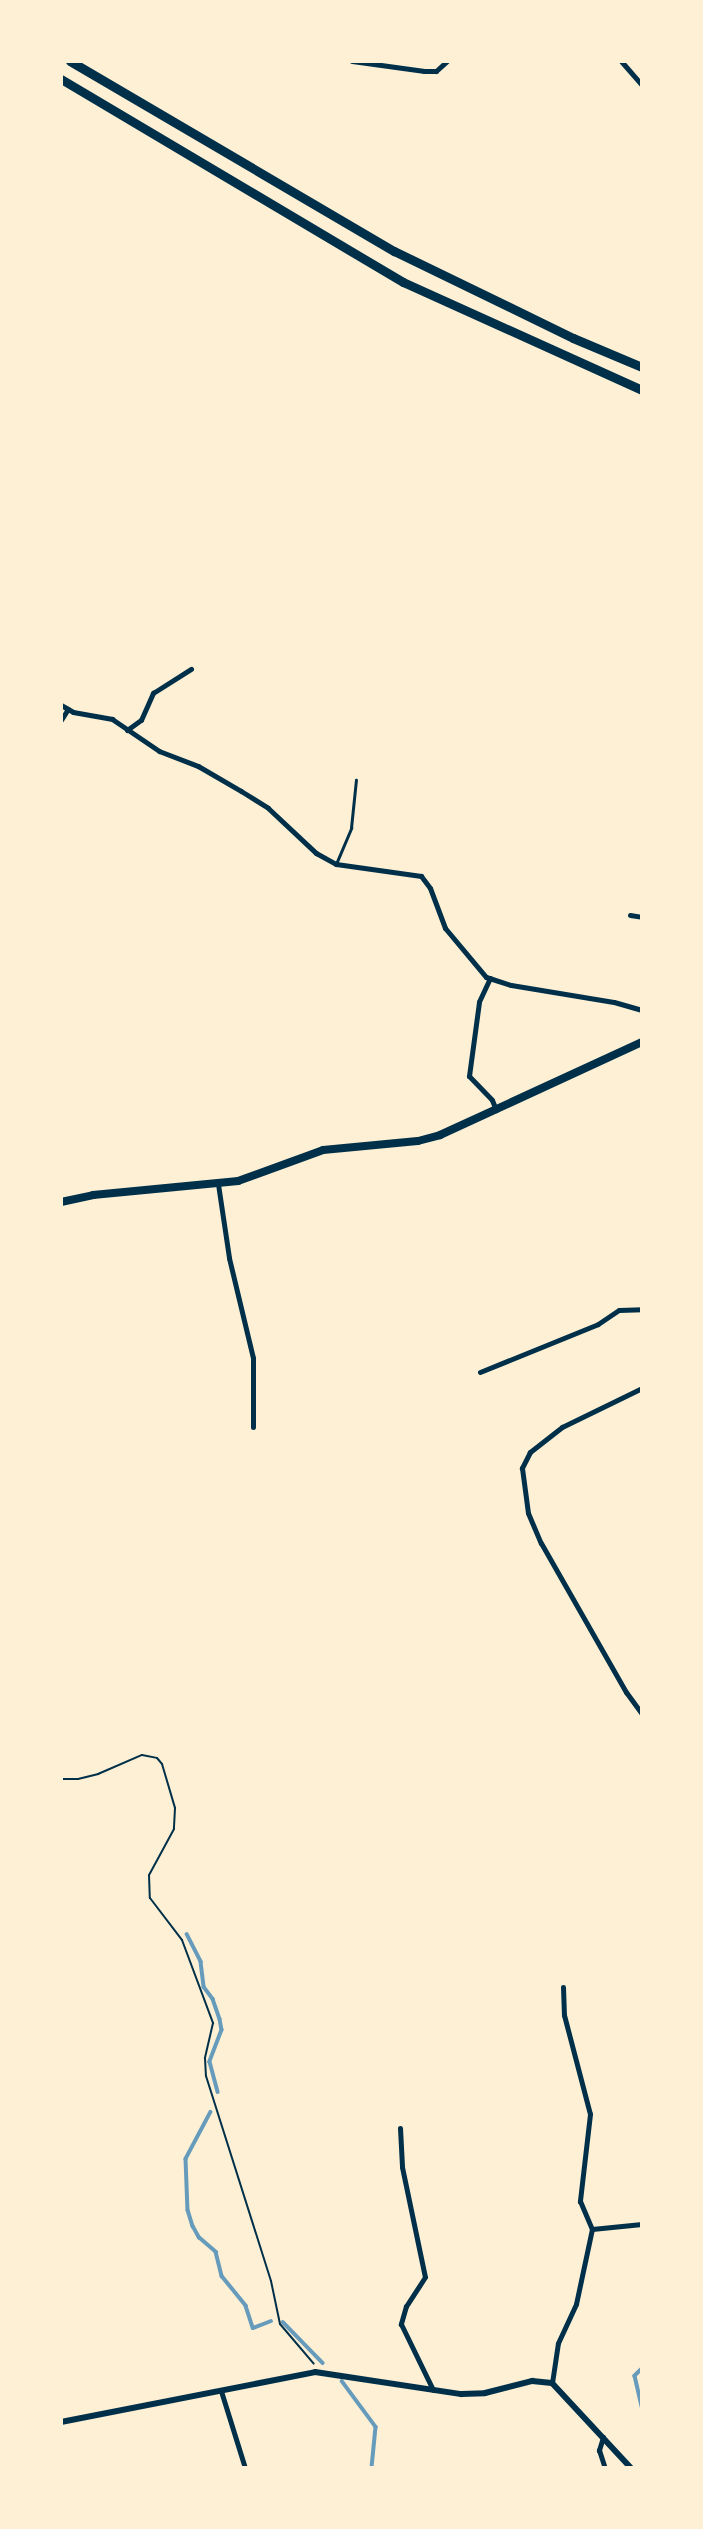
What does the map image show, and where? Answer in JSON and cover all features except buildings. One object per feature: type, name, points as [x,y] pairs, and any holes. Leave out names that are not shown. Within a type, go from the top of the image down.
[{"type":"highway","points":[[70,61],[394,251],[573,338],[642,367]]},
{"type":"highway","points":[[61,79],[403,282],[642,390]]},
{"type":"main road","points":[[61,1202],[93,1195],[218,1184],[254,1177],[323,1150],[418,1141],[440,1135],[642,1042]]},
{"type":"street","points":[[352,61],[424,72],[436,71],[447,61]]},
{"type":"street","points":[[621,61],[642,85]]},
{"type":"street","points":[[127,730],[141,720],[153,693],[191,669]]},
{"type":"street","points":[[61,705],[113,719],[159,751],[198,766],[241,790],[268,808],[316,853],[336,864],[421,876],[430,888],[445,928],[490,978],[511,985],[614,1002],[642,1010]]},
{"type":"street","points":[[61,720],[68,709]]},
{"type":"street","points":[[630,915],[642,917]]},
{"type":"street","points":[[490,978],[479,1002],[469,1076],[492,1100],[496,1110]]},
{"type":"street","points":[[218,1184],[229,1258],[253,1358],[253,1427]]},
{"type":"street","points":[[480,1372],[598,1324],[619,1310],[642,1309]]},
{"type":"street","points":[[642,1388],[562,1427],[530,1452],[522,1468],[528,1513],[541,1543],[642,1714]]},
{"type":"street","points":[[551,2382],[558,2343],[576,2304],[592,2229],[580,2201],[590,2114],[564,2015],[564,1987]]},
{"type":"street","points":[[400,2128],[402,2167],[425,2277],[406,2306],[401,2324],[433,2390]]},
{"type":"street","points":[[592,2229],[642,2224]]},
{"type":"street","points":[[61,2422],[315,2372],[461,2394],[485,2393],[532,2381],[551,2382],[631,2468]]},
{"type":"street","points":[[220,2391],[245,2468]]},
{"type":"street","points":[[603,2438],[599,2450],[605,2468]]},
{"type":"lane","points":[[336,864],[351,828],[356,780]]},
{"type":"path","points":[[61,1779],[78,1779],[98,1774],[142,1755],[157,1758],[162,1764],[175,1808],[174,1829],[149,1875],[150,1898],[183,1940],[213,2023],[205,2058],[206,2076],[271,2281],[280,2325],[314,2364],[315,2372]]},
{"type":"waterway","points":[[187,1934],[201,1962],[204,1987],[213,1999],[220,2019],[222,2030],[210,2062],[218,2092]]},
{"type":"waterway","points":[[211,2112],[186,2159],[188,2210],[199,2237],[216,2252],[222,2276],[246,2306],[253,2328],[271,2321]]},
{"type":"waterway","points":[[283,2322],[323,2363]]},
{"type":"waterway","points":[[642,2369],[635,2376],[642,2406]]},
{"type":"waterway","points":[[342,2381],[376,2427],[372,2468]]}]
